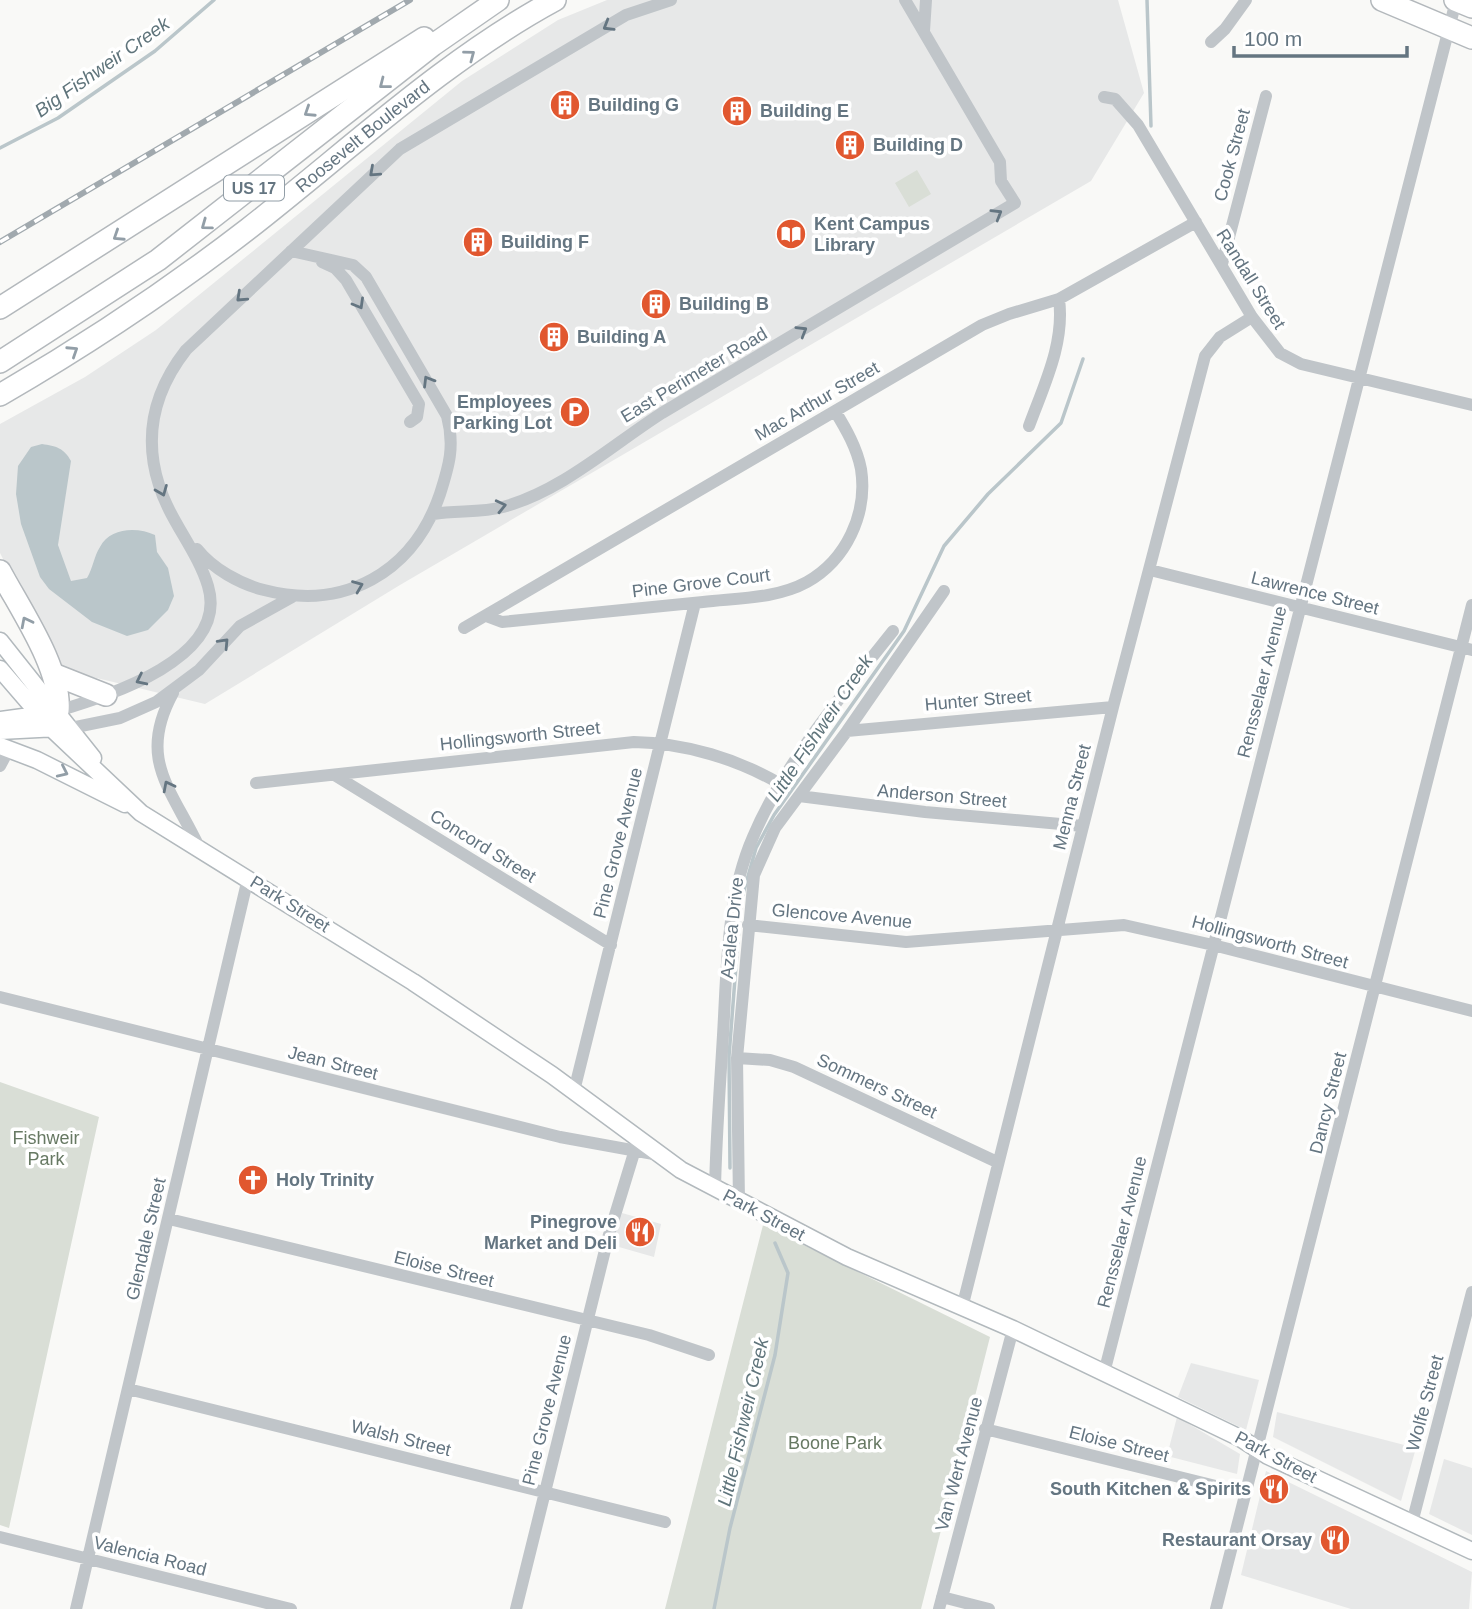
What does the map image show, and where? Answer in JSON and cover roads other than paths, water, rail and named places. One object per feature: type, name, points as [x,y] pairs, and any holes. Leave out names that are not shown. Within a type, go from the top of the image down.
[{"type":"highway","points":[[0,309],[119,236],[411,46],[496,0]]},
{"type":"highway","name":"Roosevelt Boulevard","points":[[0,362],[158,260],[433,45],[496,0]]},
{"type":"highway","name":"Roosevelt Boulevard","points":[[0,395],[113,326],[201,264],[469,55],[555,0]]},
{"type":"highway","points":[[1382,0],[1472,38]]},
{"type":"highway","points":[[1456,0],[1472,7]]},
{"type":"highway","points":[[0,405],[22,382]]},
{"type":"highway","points":[[0,571],[60,692],[55,721]]},
{"type":"highway","points":[[53,674],[106,695]]},
{"type":"street","points":[[0,731],[55,721],[143,680],[184,653],[205,624],[210,607],[209,589],[184,532],[160,488],[153,464],[152,423],[163,385],[198,337],[372,173],[415,139],[626,15],[671,0]]},
{"type":"street","name":"East Perimeter Road","points":[[433,514],[492,509],[534,494],[591,463],[613,444],[662,413],[1015,203],[1001,181],[1000,162],[905,0]]},
{"type":"street","points":[[924,32],[926,0]]},
{"type":"street","points":[[1211,42],[1225,29],[1245,0]]},
{"type":"street","name":"Rensselaer Avenue","points":[[1104,1373],[1456,0]]},
{"type":"street","name":"Cook Street","points":[[1222,264],[1266,96]]},
{"type":"street","name":"Randall Street","points":[[1104,97],[1115,100],[1138,125],[1252,317],[1280,353],[1301,364],[1472,405]]},
{"type":"street","name":"Mac Arthur Street","points":[[464,628],[982,325],[1059,299],[1196,222]]},
{"type":"street","points":[[184,532],[214,566],[253,587],[292,597],[330,595],[378,577],[402,556],[433,514],[452,458],[453,438],[447,416],[366,277],[354,265],[291,251]]},
{"type":"street","points":[[313,257],[335,268],[346,280],[419,404],[417,417],[410,422]]},
{"type":"street","points":[[1029,426],[1058,341],[1062,319],[1059,299]]},
{"type":"street","name":"Menna Street","points":[[962,1308],[1113,707],[1205,356],[1220,337],[1252,317]]},
{"type":"street","name":"Pine Grove Court","points":[[486,616],[502,622],[695,603],[787,590],[807,582],[839,555],[859,515],[862,491],[855,450],[835,411]]},
{"type":"street","name":"Lawrence Street","points":[[1150,570],[1466,649]]},
{"type":"street","name":"Azalea Drive","points":[[739,1202],[737,1058],[754,875],[763,848],[944,591]]},
{"type":"street","points":[[199,847],[165,780],[157,757],[159,720],[175,690],[240,626],[292,597]]},
{"type":"street","name":"Pine Grove Avenue","points":[[574,1091],[695,603]]},
{"type":"street","name":"Dancy Street","points":[[1216,1609],[1374,987],[1466,649],[1472,605]]},
{"type":"street","name":"Azalea Drive","points":[[715,1189],[728,940],[738,879],[753,835],[823,719],[893,631]]},
{"type":"street","points":[[0,641],[55,721]]},
{"type":"street","points":[[0,669],[55,721]]},
{"type":"street","points":[[0,720],[120,718],[175,690]]},
{"type":"street","name":"Hunter Street","points":[[847,731],[1113,707]]},
{"type":"street","name":"Park Street","points":[[55,721],[141,813],[414,982],[574,1091],[636,1145],[847,1257],[1013,1329],[1472,1551]]},
{"type":"street","name":"Hollingsworth Street","points":[[256,783],[336,776],[397,765],[634,742],[679,745],[760,772],[782,785]]},
{"type":"street","points":[[0,766],[5,748],[86,783],[141,813]]},
{"type":"street","name":"Concord Street","points":[[336,776],[611,945]]},
{"type":"street","name":"Anderson Street","points":[[799,796],[925,812],[1083,826]]},
{"type":"street","name":"Glendale Street","points":[[76,1609],[210,1050],[248,878]]},
{"type":"street","name":"Glencove Avenue","points":[[748,925],[906,942],[1058,929]]},
{"type":"street","name":"Hollingsworth Street","points":[[1058,929],[1124,925],[1472,1011]]},
{"type":"street","name":"Jean Street","points":[[0,998],[560,1137],[636,1145]]},
{"type":"street","name":"Sommers Street","points":[[737,1058],[770,1060],[794,1067],[997,1162]]},
{"type":"street","name":"Pine Grove Avenue","points":[[516,1609],[587,1322],[636,1145]]},
{"type":"street","name":"Eloise Street","points":[[169,1219],[649,1335],[709,1355]]},
{"type":"street","name":"Wolfe Street","points":[[1412,1523],[1472,1292]]},
{"type":"street","name":"Van Wert Avenue","points":[[941,1603],[1013,1329]]},
{"type":"street","name":"Walsh Street","points":[[128,1390],[665,1522]]},
{"type":"street","name":"Eloise Street","points":[[985,1429],[1244,1493]]},
{"type":"street","name":"Valencia Road","points":[[0,1537],[291,1609]]},
{"type":"street","points":[[941,1603],[989,1609]]},
{"type":"waterway","name":"Big Fishweir Creek","points":[[0,148],[58,118],[155,51],[214,0]]},
{"type":"waterway","points":[[1147,0],[1151,126]]},
{"type":"waterway","name":"Little Fishweir Creek","points":[[730,1168],[729,1056],[741,901],[756,848],[774,815],[904,631],[944,546],[988,494],[1061,423],[1083,359]]},
{"type":"waterway","name":"Little Fishweir Creek","points":[[714,1609],[730,1528],[775,1355],[788,1273],[775,1243]]},
{"type":"railway","points":[[0,242],[410,0]]},
{"type":"place","name":"Building G","points":[[565,105]]},
{"type":"place","name":"Building E","points":[[737,111]]},
{"type":"place","name":"Building D","points":[[850,145]]},
{"type":"place","name":"Kent Campus Library","points":[[791,234]]},
{"type":"place","name":"Building F","points":[[478,242]]},
{"type":"place","name":"Building B","points":[[656,304]]},
{"type":"place","name":"Building A","points":[[554,337]]},
{"type":"place","name":"Employees Parking Lot","points":[[575,412]]},
{"type":"place","name":"Holy Trinity","points":[[253,1180]]},
{"type":"place","name":"Pinegrove Market and Deli","points":[[640,1232]]},
{"type":"place","name":"South Kitchen & Spirits","points":[[1274,1489]]},
{"type":"place","name":"Restaurant Orsay","points":[[1335,1540]]},
{"type":"park label","name":"Fishweir Park","points":[[46,1148]]},
{"type":"park label","name":"Boone Park","points":[[835,1443]]}]
